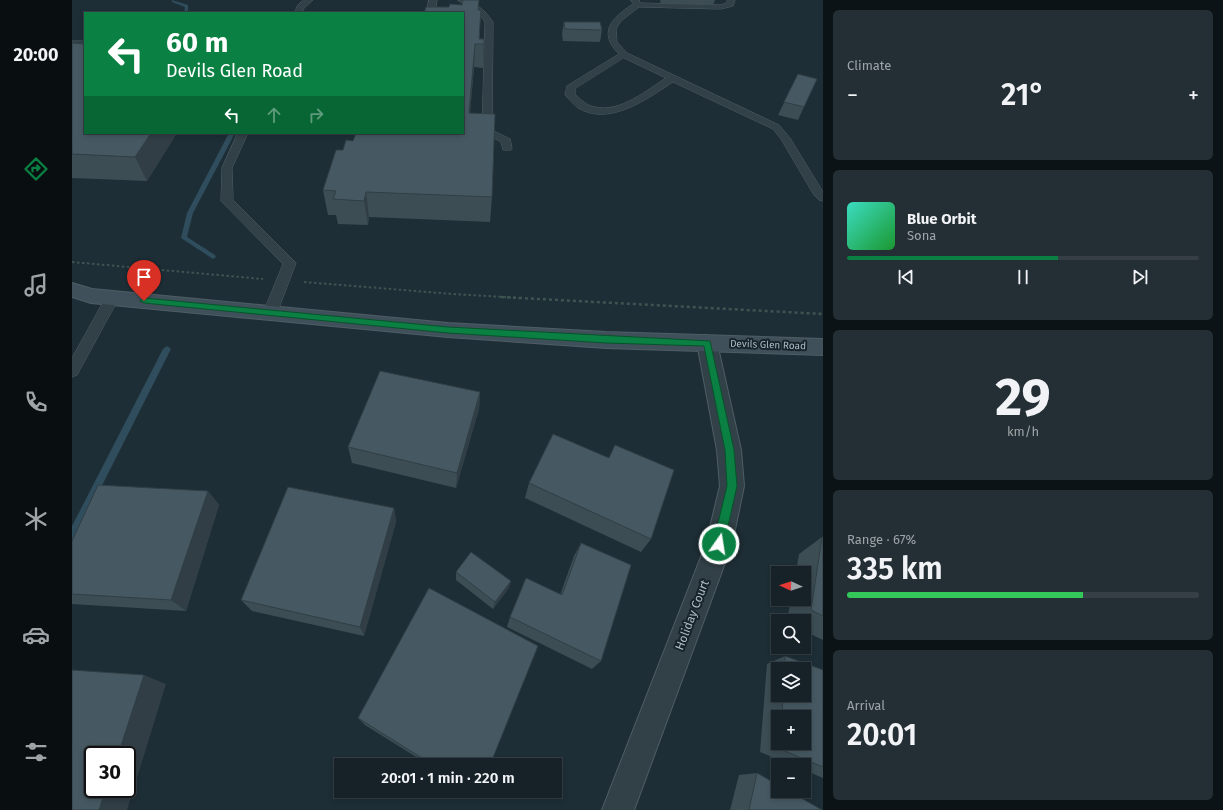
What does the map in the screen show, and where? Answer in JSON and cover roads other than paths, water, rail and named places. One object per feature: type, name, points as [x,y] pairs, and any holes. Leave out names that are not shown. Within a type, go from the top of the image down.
[{"type":"main road","name":"Devils Glen Road","points":[[72,290],[82,298],[112,298],[448,330],[606,340],[823,348]]},
{"type":"street","name":"Holiday Court","points":[[618,810],[719,544],[732,486],[730,450],[707,343]]},
{"type":"lane","points":[[298,12],[301,7],[309,0]]},
{"type":"lane","points":[[431,12],[433,0]]},
{"type":"lane","points":[[462,0],[483,13],[489,22],[487,131],[506,141],[507,148]]},
{"type":"lane","points":[[731,0],[730,4],[721,7],[636,2],[617,19],[612,32],[613,43],[624,55],[776,127],[785,138],[818,193],[823,198]]},
{"type":"lane","points":[[72,43],[84,43]]},
{"type":"lane","points":[[624,55],[570,88],[570,95],[576,102],[586,109],[601,112],[622,108],[673,78]]},
{"type":"lane","points":[[243,134],[227,168],[226,201],[290,263],[270,313]]},
{"type":"lane","points":[[72,371],[112,298]]},
{"type":"waterway","points":[[173,1],[187,6],[186,12]]},
{"type":"waterway","points":[[213,257],[184,238],[190,213],[231,134]]},
{"type":"waterway","points":[[72,536],[167,349]]}]
